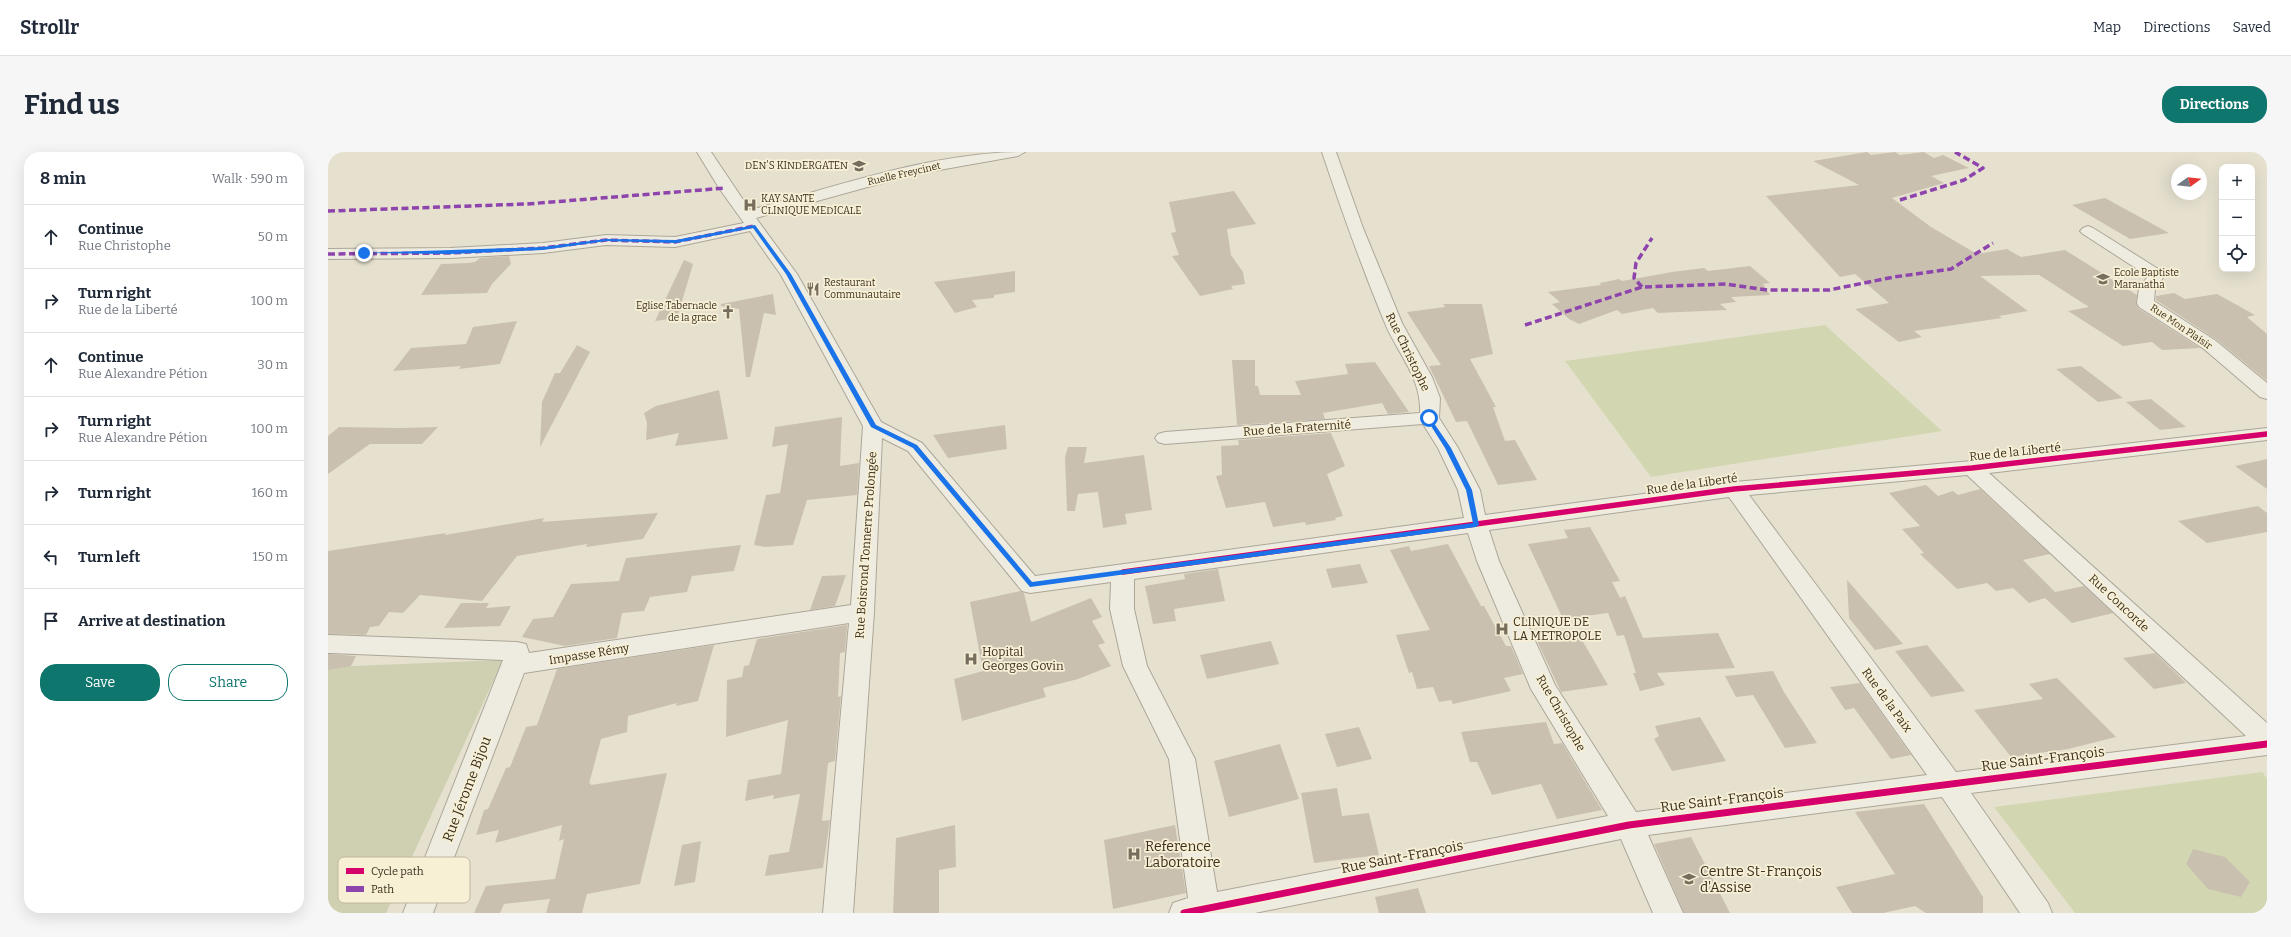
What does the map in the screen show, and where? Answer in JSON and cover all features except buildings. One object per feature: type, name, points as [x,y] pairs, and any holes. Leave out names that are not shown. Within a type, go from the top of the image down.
[{"type":"street","points":[[704,152],[750,221],[789,274],[873,426]]},
{"type":"street","name":"Ruelle Freycinet","points":[[328,254],[450,253],[543,248],[606,240],[676,242],[750,221],[910,171],[1018,152]]},
{"type":"street","name":"Rue Christophe","points":[[1329,152],[1355,228],[1393,323],[1423,377],[1430,398],[1429,418],[1448,448],[1469,490],[1476,525],[1488,561],[1544,689],[1629,825],[1668,913]]},
{"type":"street","name":"Rue Mon Plaisir","points":[[2088,231],[2157,275],[2147,289],[2145,303],[2210,346],[2267,393]]},
{"type":"street","name":"Rue de la Fraternité","points":[[1165,438],[1429,418]]},
{"type":"street","name":"Rue de la Liberté","points":[[873,426],[915,447],[1030,585],[1734,489],[1972,468],[2267,434]]},
{"type":"street","name":"Rue Boisrond Tonnerre Prolongée","points":[[838,913],[862,612],[873,426]]},
{"type":"street","name":"Rue Concorde","points":[[1972,468],[2267,739]]},
{"type":"street","name":"Rue de la Paix","points":[[1734,489],[1948,783],[2037,913]]},
{"type":"street","points":[[1123,572],[1122,609],[1135,666],[1182,759],[1198,912]]},
{"type":"street","name":"Impasse Rémy","points":[[515,665],[862,612]]},
{"type":"street","points":[[330,644],[517,651],[515,665]]},
{"type":"street","name":"Rue Jérome Bijou","points":[[440,857],[515,665]]},
{"type":"street","name":"Rue Saint-François","points":[[1198,912],[1629,825],[1948,783],[2267,744]]},
{"type":"street","name":"Rue Jérome Bijou","points":[[418,913],[422,903]]},
{"type":"green space","points":[[1825,325],[1942,431],[1651,477],[1565,361]]},
{"type":"green space","points":[[503,660],[412,857],[338,857],[338,903],[391,903],[386,913],[328,913],[328,667]]},
{"type":"green space","points":[[2262,772],[2267,778],[2267,913],[2075,913],[1994,807]]},
{"type":"marked path","points":[[1900,200],[1964,180],[1983,168],[1955,152]]},
{"type":"marked path","points":[[328,211],[527,204],[726,188]]},
{"type":"marked path","points":[[328,254],[450,253],[543,248],[606,240],[675,242],[754,226]]},
{"type":"marked path","points":[[1642,287],[1634,278],[1636,263],[1652,238]]},
{"type":"marked path","points":[[1525,325],[1642,287],[1726,284],[1767,290],[1829,290],[1894,277],[1951,269],[1993,243]]},
{"type":"cycle path","points":[[1123,572],[1734,489],[1972,468],[2267,434]]},
{"type":"cycle path","points":[[1184,913],[1629,825],[2267,744]]},
{"type":"place","name":"DEN'S KINDERGATEN","points":[[859,166]]},
{"type":"place","name":"KAY SANTE CLINIQUE MEDICALE","points":[[750,205]]},
{"type":"place","name":"Ecole Baptiste Maranatha","points":[[2103,279]]},
{"type":"place","name":"Restaurant Communautaire","points":[[813,289]]},
{"type":"place","name":"Eglise Tabernacle de la grace","points":[[728,312]]},
{"type":"place","name":"CLINIQUE DE LA METROPOLE","points":[[1502,629]]},
{"type":"place","name":"Hopital Georges Govin","points":[[971,659]]},
{"type":"place","name":"Reference Laboratoire","points":[[1134,854]]},
{"type":"place","name":"Centre St-François d'Assise","points":[[1689,879]]},
{"type":"route","points":[[364,253],[450,253],[543,248],[606,240],[676,242],[754,226],[789,274],[873,426],[915,447],[1030,585],[1476,525],[1469,490],[1448,448],[1429,418]]}]
